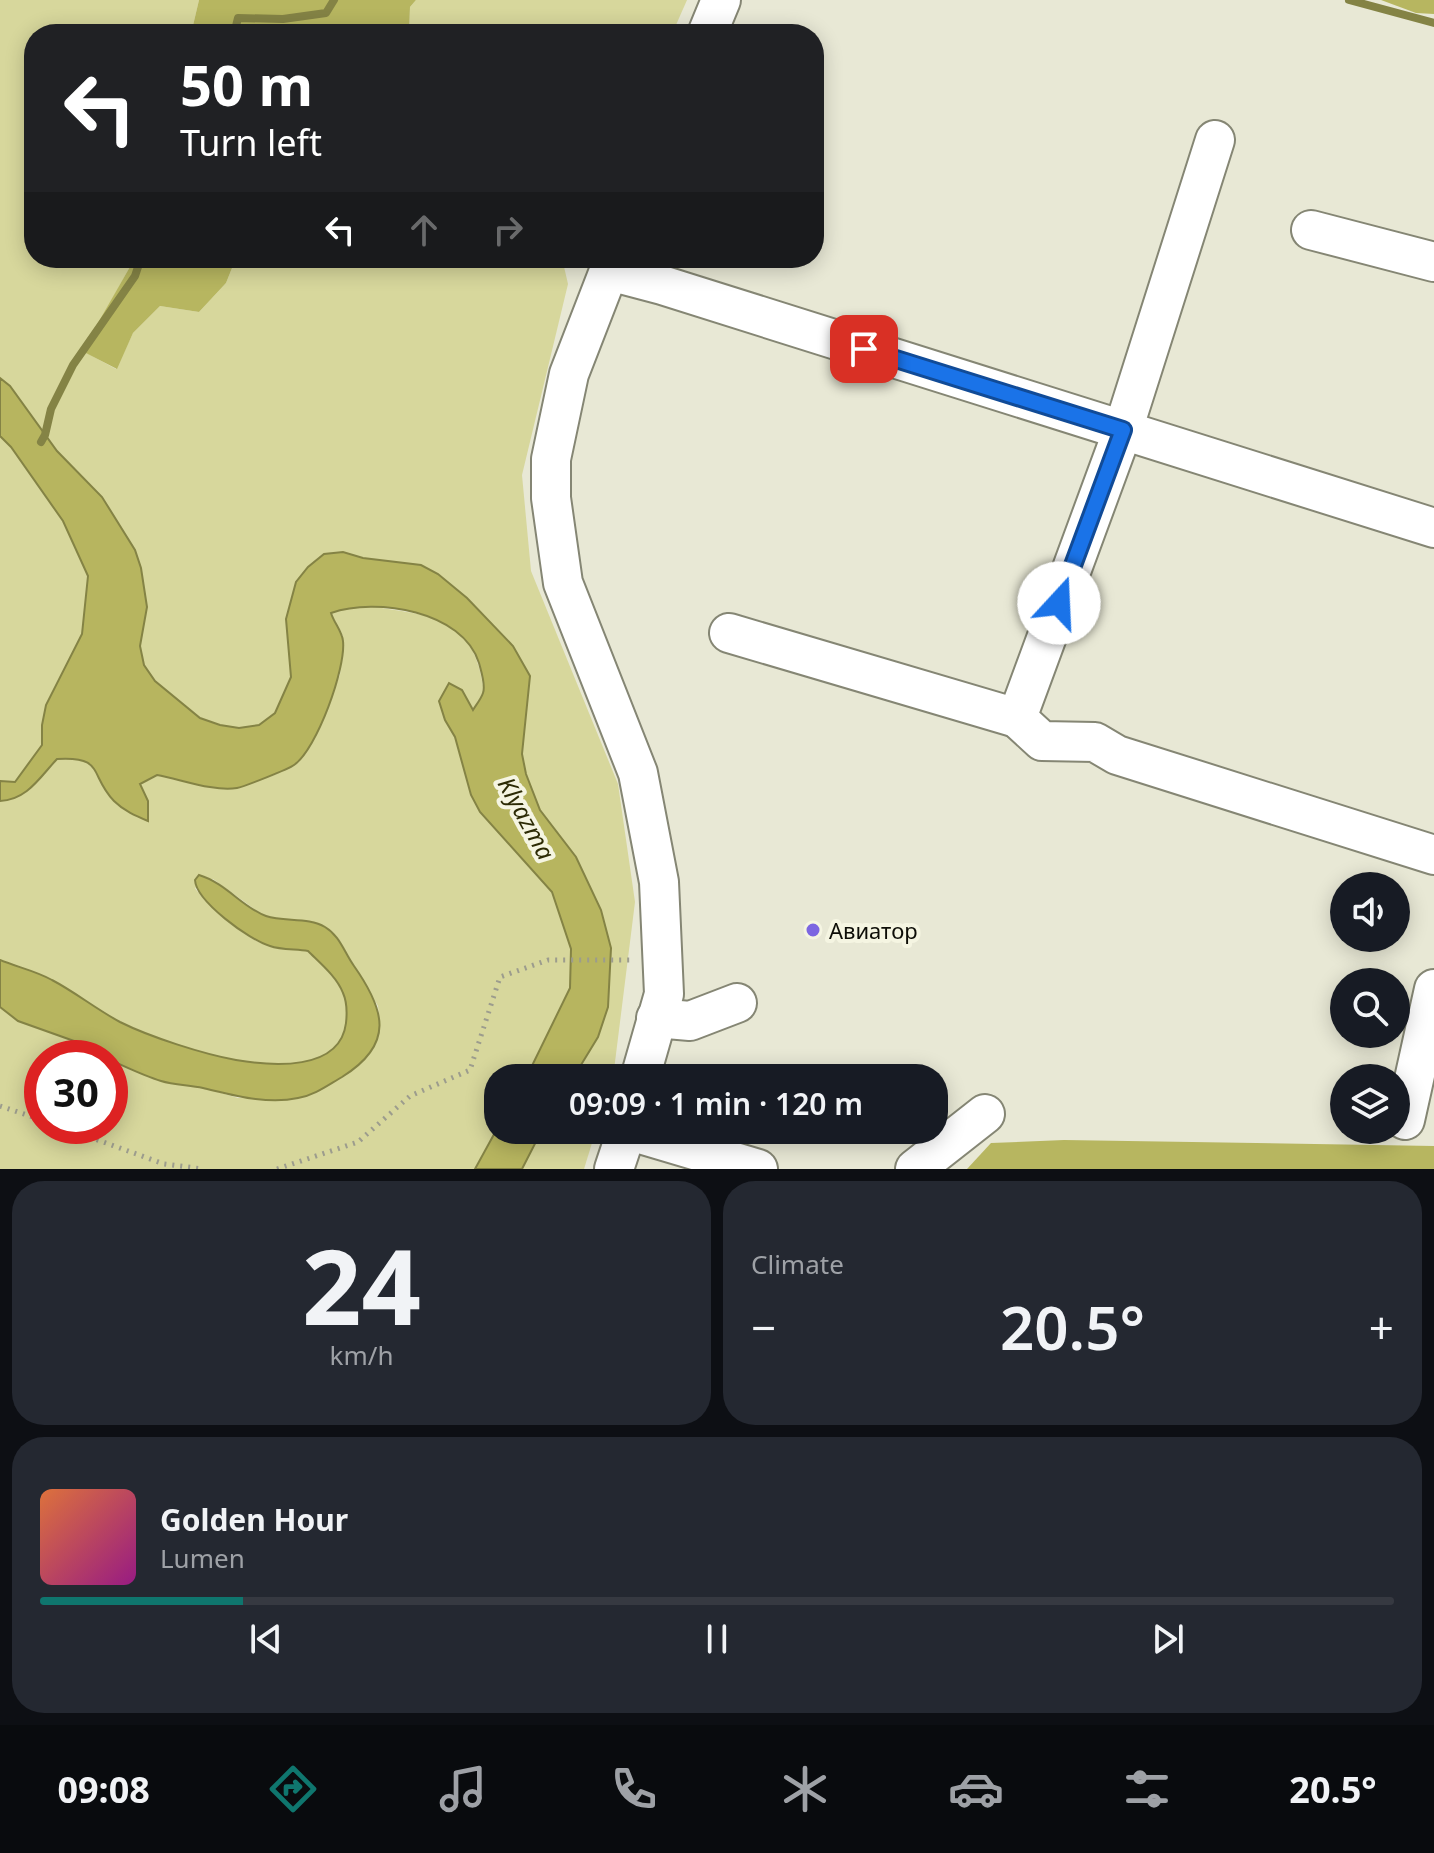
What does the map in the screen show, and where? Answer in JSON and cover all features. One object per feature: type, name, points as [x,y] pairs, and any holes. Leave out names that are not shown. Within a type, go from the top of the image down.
[{"type":"street","points":[[711,24],[721,0]]},
{"type":"street","points":[[1017,718],[1123,430],[1215,140]]},
{"type":"street","points":[[1311,230],[1434,262]]},
{"type":"street","points":[[610,268],[569,374],[551,459],[551,498],[563,583],[638,773],[659,882],[664,994],[644,1064]]},
{"type":"street","points":[[622,268],[662,285],[1434,528]]},
{"type":"street","points":[[729,633],[1017,718],[1042,741],[1095,742],[1131,759],[1434,855]]},
{"type":"street","points":[[1410,1097],[1434,989]]},
{"type":"street","points":[[656,1018],[690,1021],[737,1003]]},
{"type":"street","points":[[915,1169],[985,1114]]},
{"type":"street","points":[[614,1169],[622,1144]]},
{"type":"street","points":[[674,1144],[758,1169]]},
{"type":"path","points":[[277,1169],[358,1142],[410,1096],[470,1070],[500,977],[548,960],[621,960]]},
{"type":"path","points":[[0,1106],[24,1114]]},
{"type":"path","points":[[109,1144],[164,1164],[203,1169]]},
{"type":"green space","points":[[0,0],[199,0],[193,24],[24,24],[24,268],[129,268],[83,351],[116,369],[133,333],[160,306],[199,312],[226,283],[232,268],[564,268],[568,284],[522,475],[531,571],[618,784],[635,902],[615,1064],[582,1064],[598,1037],[608,1007],[611,948],[601,910],[576,857],[540,810],[526,774],[522,754],[530,676],[513,646],[467,598],[421,565],[363,558],[343,552],[308,567],[296,582],[286,619],[291,677],[275,713],[259,725],[239,728],[200,718],[155,681],[144,665],[140,646],[147,607],[135,550],[102,497],[57,451],[10,386],[0,378]]},
{"type":"green space","points":[[416,0],[687,0],[676,24],[409,24],[410,7]]},
{"type":"green space","points":[[0,436],[63,521],[88,576],[82,633],[42,725],[42,745],[15,782],[0,781]]},
{"type":"green space","points":[[368,606],[430,617],[460,633],[471,647],[484,691],[473,711],[445,720],[455,737],[471,795],[480,812],[552,892],[571,949],[570,988],[533,1064],[484,1064],[484,1144],[489,1144],[475,1169],[0,1169],[0,1007],[18,1021],[71,1040],[24,1040],[24,1144],[128,1144],[128,1068],[160,1081],[201,1087],[238,1098],[297,1099],[375,1046],[380,1026],[378,1006],[338,938],[323,925],[264,916],[213,879],[195,888],[229,922],[260,943],[308,951],[336,981],[344,997],[346,1023],[341,1039],[331,1050],[318,1058],[285,1064],[208,1054],[132,1028],[46,977],[0,960],[0,801],[10,800],[25,792],[57,759],[77,758],[95,767],[102,785],[148,821],[148,801],[140,784],[157,775],[219,788],[238,788],[277,774],[318,730],[340,675],[343,636],[331,613],[347,607]]},
{"type":"green space","points":[[535,1144],[592,1144],[584,1169],[522,1169]]},
{"type":"shaded area","points":[[199,0],[416,0],[410,7],[409,24],[193,24]]},
{"type":"shaded area","points":[[1381,0],[1434,0],[1434,14],[1416,13]]},
{"type":"shaded area","points":[[129,268],[232,268],[226,283],[199,312],[160,306],[133,333],[117,369],[82,351]]},
{"type":"shaded area","points":[[1064,1140],[1434,1146],[1434,1169],[967,1169],[991,1143]]},
{"type":"water","name":"Klyazma","points":[[0,378],[10,386],[57,451],[102,497],[135,550],[147,607],[140,646],[144,665],[155,681],[200,718],[239,728],[259,725],[275,713],[291,677],[286,619],[296,582],[324,554],[343,552],[363,558],[421,565],[438,574],[467,598],[513,646],[530,676],[522,754],[526,774],[540,810],[576,857],[601,910],[611,948],[608,1007],[598,1037],[582,1064],[533,1064],[570,988],[571,949],[552,892],[480,812],[471,795],[455,737],[439,701],[449,683],[462,690],[473,710],[483,693],[483,678],[470,645],[437,620],[393,608],[350,608],[331,613],[342,637],[343,653],[335,688],[312,743],[303,756],[294,765],[275,774],[228,789],[157,775],[140,784],[148,801],[148,821],[114,801],[90,764],[57,759],[25,792],[10,800],[0,801],[0,781],[15,782],[42,745],[46,705],[82,634],[88,576],[63,521],[0,436]]},
{"type":"water","points":[[199,875],[209,879],[266,916],[312,922],[334,935],[365,982],[378,1012],[380,1026],[377,1039],[371,1052],[359,1065],[304,1097],[286,1100],[250,1098],[148,1077],[128,1068],[128,1040],[71,1040],[18,1021],[0,1007],[0,960],[46,977],[132,1028],[208,1054],[285,1064],[318,1058],[331,1050],[341,1039],[346,1023],[345,1000],[337,981],[308,951],[270,946],[225,919],[204,898],[195,880]]},
{"type":"water","points":[[489,1144],[535,1144],[522,1169],[475,1169]]},
{"type":"waterway","points":[[236,24],[238,18],[283,19],[326,13],[334,0]]},
{"type":"waterway","points":[[1349,0],[1434,23]]},
{"type":"waterway","points":[[41,442],[51,409],[73,365],[138,268]]},
{"type":"place","name":"Авиатор","points":[[813,930]]},
{"type":"route","points":[[864,349],[1123,430],[1059,603]]}]
